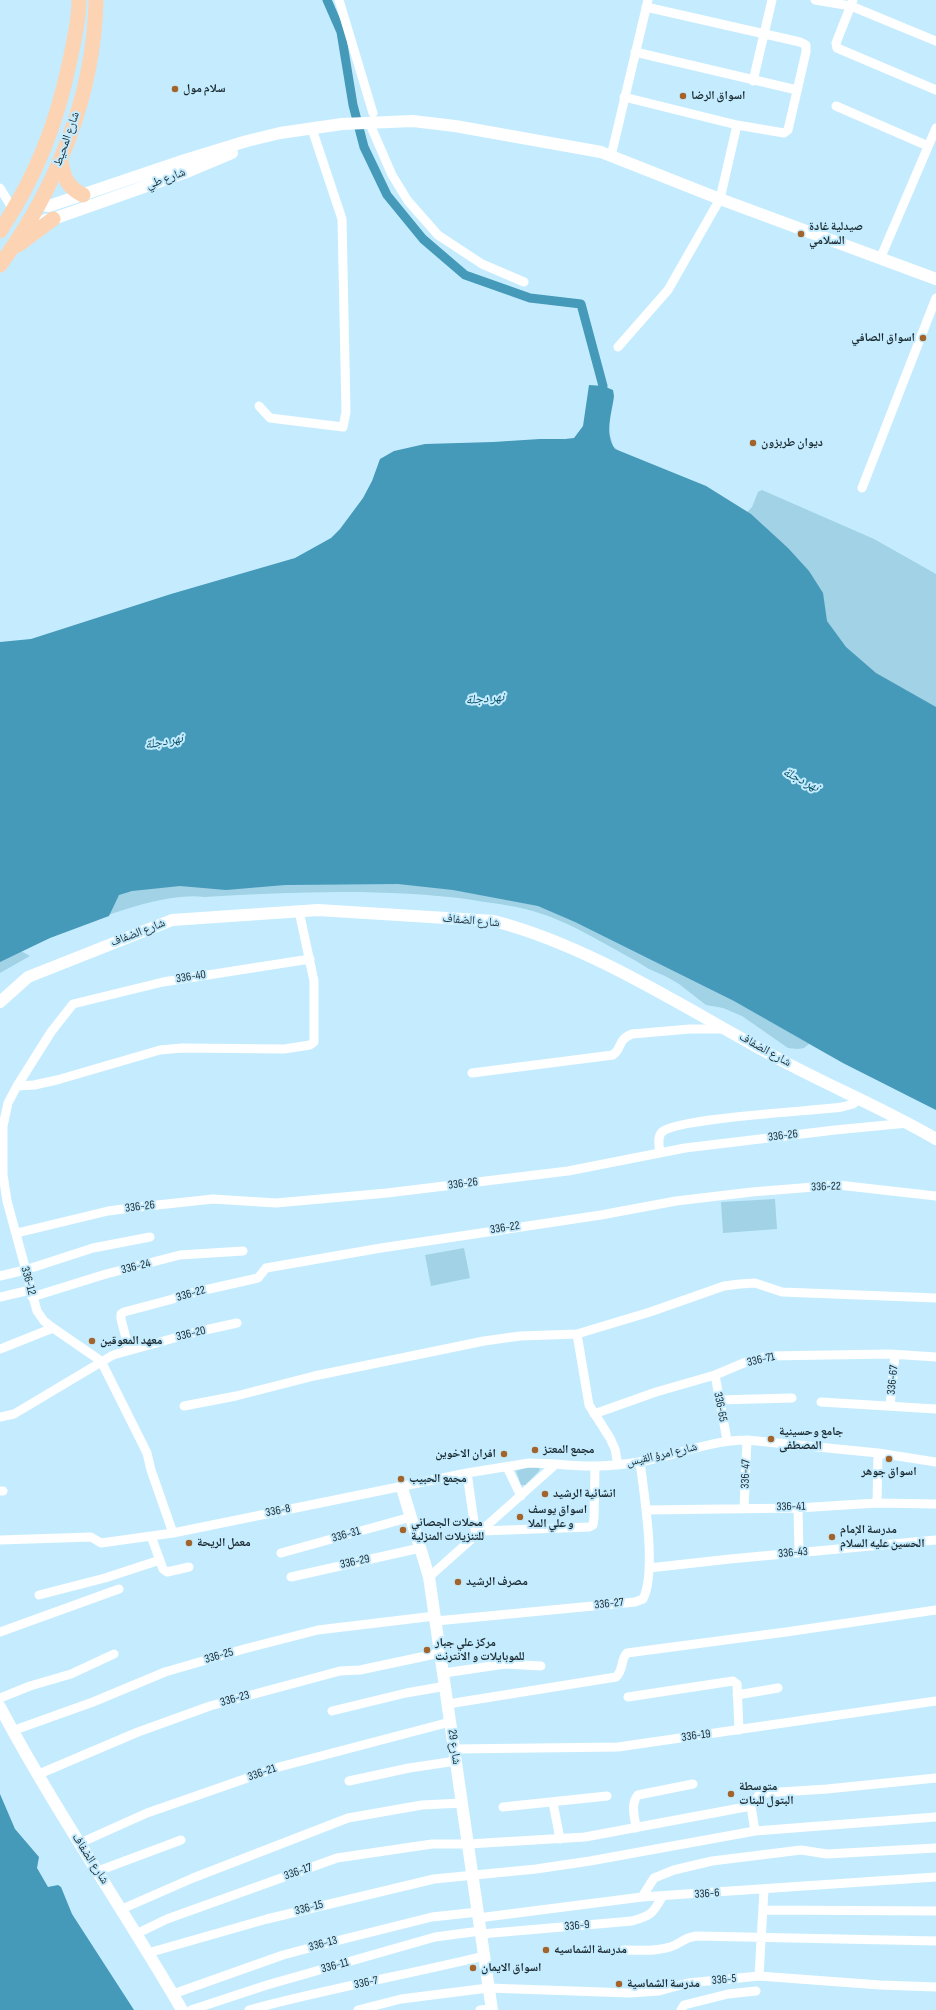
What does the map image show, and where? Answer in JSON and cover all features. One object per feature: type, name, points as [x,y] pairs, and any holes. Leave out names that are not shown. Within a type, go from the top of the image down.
[{"type":"main road","name":"شارع المحيط","points":[[26,212],[27,187],[58,114],[73,46],[79,0]]},
{"type":"main road","name":"شارع المحيط","points":[[0,265],[9,252],[26,212],[61,162],[76,120],[89,67],[96,0]]},
{"type":"main road","points":[[61,162],[67,183],[72,190],[83,195]]},
{"type":"main road","points":[[26,212],[33,193],[27,187]]},
{"type":"main road","name":"شارع المحيط","points":[[0,231],[26,212]]},
{"type":"main road","points":[[9,252],[53,219]]},
{"type":"street","points":[[339,0],[373,119],[392,175],[408,201],[438,235],[482,264],[524,282]]},
{"type":"street","points":[[752,81],[772,0]]},
{"type":"street","points":[[815,0],[852,3],[936,41]]},
{"type":"street","points":[[852,3],[836,43],[839,50],[936,90]]},
{"type":"street","points":[[611,156],[624,97],[647,4],[800,42],[806,45],[806,52],[786,132],[737,124],[624,97]]},
{"type":"street","points":[[635,52],[752,81],[797,90]]},
{"type":"street","points":[[836,106],[928,146]]},
{"type":"street","name":"شارع طي","points":[[26,212],[49,206],[247,141],[280,133],[373,119],[413,121],[455,126],[601,152],[720,199],[936,279]]},
{"type":"street","points":[[618,347],[668,290],[720,199],[737,124]]},
{"type":"street","points":[[880,259],[936,128]]},
{"type":"street","points":[[259,406],[270,418],[343,427],[346,412],[342,219],[307,130]]},
{"type":"street","name":"شارع طي","points":[[26,212],[43,221],[53,219],[189,171],[254,144],[307,130]]},
{"type":"street","points":[[0,188],[26,212]]},
{"type":"street","points":[[862,488],[936,298]]},
{"type":"street","name":"شارع الضفاف","points":[[0,1002],[28,978],[166,921],[329,910],[494,921],[507,924],[542,937],[602,963],[727,1029],[779,1059],[908,1123],[936,1139]]},
{"type":"street","points":[[17,1086],[34,1085],[57,1080],[160,1050],[182,1048],[284,1049],[310,1045],[314,1042],[315,1036],[313,1006],[315,986],[299,911]]},
{"type":"street","name":"336-40","points":[[73,1004],[163,982],[310,959]]},
{"type":"street","name":"336-12","points":[[73,1004],[51,1032],[17,1086],[6,1113],[3,1126],[3,1175],[7,1201],[17,1233],[31,1293],[40,1316],[53,1328],[101,1361],[147,1452],[150,1470],[173,1533]]},
{"type":"street","points":[[472,1073],[614,1055],[618,1052],[620,1041],[632,1034],[690,1029],[727,1029]]},
{"type":"street","points":[[660,1153],[659,1138],[666,1129],[671,1127],[741,1116],[842,1107],[853,1104],[859,1099]]},
{"type":"street","name":"336-26","points":[[17,1233],[108,1211],[140,1207],[213,1200],[276,1203],[388,1193],[568,1171],[685,1148],[908,1123]]},
{"type":"street","name":"336-22","points":[[129,1350],[121,1319],[121,1314],[124,1312],[167,1301],[178,1296],[258,1278],[266,1268],[381,1248],[601,1215],[676,1201],[745,1193],[838,1185],[936,1196]]},
{"type":"street","points":[[0,1276],[25,1270],[93,1248],[150,1237]]},
{"type":"street","name":"336-24","points":[[0,1297],[31,1293],[180,1255],[242,1251]]},
{"type":"street","points":[[184,1406],[236,1396],[314,1376],[484,1341],[520,1336],[577,1334],[650,1312],[724,1286],[755,1283],[782,1292],[936,1298]]},
{"type":"street","name":"336-20","points":[[0,1416],[14,1414],[112,1355],[196,1332],[237,1323]]},
{"type":"street","points":[[0,1349],[53,1328]]},
{"type":"street","points":[[577,1334],[589,1405],[610,1438],[615,1449],[618,1465]]},
{"type":"street","name":"336-71","points":[[594,1414],[656,1392],[715,1375],[746,1362],[768,1356],[795,1354],[895,1354],[936,1357]]},
{"type":"street","name":"336-67","points":[[890,1406],[895,1354]]},
{"type":"street","name":"336-65","points":[[715,1375],[718,1400],[727,1440]]},
{"type":"street","points":[[718,1400],[792,1398]]},
{"type":"street","points":[[821,1402],[936,1409]]},
{"type":"street","name":"شارع امرؤ القيس","points":[[556,1464],[595,1468],[640,1462],[727,1440],[747,1440],[878,1453],[936,1462]]},
{"type":"street","name":"336-47","points":[[744,1508],[747,1440]]},
{"type":"street","points":[[877,1503],[878,1453]]},
{"type":"street","name":"336-27","points":[[435,1619],[635,1602],[643,1599],[648,1589],[649,1568],[646,1510],[640,1462]]},
{"type":"street","name":"336-8","points":[[0,1540],[91,1537],[101,1543],[173,1533],[266,1513],[402,1488],[467,1473],[507,1466],[529,1463],[556,1464]]},
{"type":"street","points":[[429,1578],[556,1464]]},
{"type":"street","points":[[507,1466],[521,1496]]},
{"type":"street","points":[[479,1533],[589,1527],[593,1525],[595,1468]]},
{"type":"street","points":[[467,1473],[479,1533]]},
{"type":"street","name":"شارع 29","points":[[402,1488],[429,1578],[446,1686],[484,1956],[488,1988],[488,2010]]},
{"type":"street","name":"336-41","points":[[646,1510],[798,1508],[877,1503],[936,1504]]},
{"type":"street","points":[[798,1508],[799,1552]]},
{"type":"street","name":"336-31","points":[[281,1553],[411,1517]]},
{"type":"street","points":[[152,1536],[163,1569],[167,1572],[189,1567]]},
{"type":"street","name":"336-43","points":[[649,1568],[799,1552],[936,1540]]},
{"type":"street","name":"336-29","points":[[291,1577],[420,1548]]},
{"type":"street","points":[[39,1595],[105,1578],[160,1560]]},
{"type":"street","points":[[0,1632],[119,1589]]},
{"type":"street","points":[[448,1704],[616,1677],[620,1674],[623,1657],[627,1653],[936,1610]]},
{"type":"street","name":"336-25","points":[[12,1731],[93,1702],[165,1672],[244,1649],[318,1630],[435,1619]]},
{"type":"street","name":"336-23","points":[[39,1774],[138,1732],[210,1706],[340,1670],[360,1670],[440,1653]]},
{"type":"street","points":[[0,1698],[30,1686],[71,1674],[114,1654]]},
{"type":"street","points":[[444,1673],[505,1664],[541,1666]]},
{"type":"street","points":[[628,1697],[733,1681],[736,1684],[739,1730]]},
{"type":"street","points":[[332,1711],[406,1693],[446,1686]]},
{"type":"street","points":[[737,1694],[778,1688]]},
{"type":"street","name":"336-19","points":[[349,1781],[408,1768],[455,1755],[618,1748],[936,1701]]},
{"type":"street","name":"شارع الضفاف","points":[[0,1707],[12,1731],[122,1909],[182,2010]]},
{"type":"street","name":"336-21","points":[[80,1843],[147,1813],[279,1767],[450,1722]]},
{"type":"street","points":[[468,1844],[585,1837],[751,1806],[759,1795],[764,1793],[827,1789],[936,1778]]},
{"type":"street","points":[[636,1828],[633,1805],[634,1800],[638,1795],[693,1784]]},
{"type":"street","points":[[503,1807],[553,1803],[607,1796]]},
{"type":"street","points":[[122,1909],[193,1878],[348,1818],[422,1805],[462,1803]]},
{"type":"street","points":[[553,1803],[560,1839]]},
{"type":"street","points":[[751,1806],[755,1831]]},
{"type":"street","name":"336-15","points":[[148,1953],[325,1904],[434,1879],[472,1876],[590,1861],[755,1831],[936,1817]]},
{"type":"street","points":[[98,1871],[181,1840]]},
{"type":"street","name":"336-17","points":[[136,1934],[167,1919],[337,1858],[432,1844],[468,1844]]},
{"type":"street","points":[[642,1897],[654,1878],[674,1870],[712,1861],[801,1850],[827,1854],[936,1848]]},
{"type":"street","name":"336-6","points":[[478,1915],[642,1897],[662,1897],[936,1877]]},
{"type":"street","points":[[759,1976],[764,1890]]},
{"type":"street","name":"336-9","points":[[480,1932],[632,1921],[648,1917],[662,1897]]},
{"type":"street","points":[[763,1910],[936,1911]]},
{"type":"street","name":"336-13","points":[[173,1994],[283,1955],[332,1942],[432,1917],[478,1915]]},
{"type":"street","name":"336-11","points":[[191,2010],[267,1985],[435,1937],[480,1932]]},
{"type":"street","points":[[624,1950],[658,1951],[673,1947],[685,1938],[696,1936],[936,1941]]},
{"type":"street","name":"336-7","points":[[249,2010],[312,1993],[418,1972],[484,1956]]},
{"type":"street","name":"336-5","points":[[488,1988],[630,1993],[659,1991],[688,1983],[759,1976],[880,1985],[936,1987]]},
{"type":"street","name":"336-7","points":[[358,2010],[401,1999],[488,1988]]},
{"type":"street","points":[[681,2010],[684,2005],[728,1994],[756,1991]]},
{"type":"shaded area","points":[[609,431],[613,446],[620,452],[706,486],[747,512],[752,507],[758,492],[762,490],[874,539],[936,574],[936,717],[852,660],[764,526],[751,515],[617,455],[610,445]]},
{"type":"shaded area","points":[[345,871],[564,907],[936,1110],[809,1044],[804,1048],[788,1048],[742,1016],[723,1008],[706,1005],[679,984],[667,977],[649,969],[565,923],[525,909],[473,900],[440,896],[373,892],[339,892],[185,897],[163,900],[139,905],[91,921],[28,947],[21,951],[30,956],[0,973],[0,953],[115,900],[119,895],[118,890]]},
{"type":"shaded area","points":[[775,1199],[777,1229],[723,1233],[721,1202]]},
{"type":"shaded area","points":[[464,1248],[470,1278],[431,1286],[425,1255]]},
{"type":"shaded area","points":[[536,1465],[540,1467],[539,1471],[525,1485],[521,1485],[516,1471]]},
{"type":"water","name":"نهر دجلة","points":[[589,385],[603,386],[613,390],[614,396],[609,430],[615,449],[706,486],[751,514],[788,548],[809,571],[823,593],[827,621],[846,647],[876,673],[936,707],[936,1110],[843,1063],[734,1001],[575,922],[538,906],[453,890],[398,884],[285,885],[226,890],[180,886],[132,891],[119,895],[109,916],[50,938],[0,962],[0,642],[31,639],[171,594],[295,558],[331,538],[340,529],[363,498],[372,481],[380,459],[394,451],[425,444],[574,438],[583,426]]},
{"type":"water","points":[[0,1794],[15,1829],[39,1857],[37,1868],[48,1887],[58,1885],[61,1887],[72,1914],[134,2010],[0,2010]]},
{"type":"waterway","points":[[327,0],[341,32],[353,105],[364,147],[387,195],[423,239],[465,275],[530,298],[581,304],[603,386],[602,398]]},
{"type":"place","name":"سلام مول","points":[[175,89]]},
{"type":"place","name":"اسواق الرضا","points":[[683,96]]},
{"type":"place","name":"صيدلية غادة السلامي","points":[[801,234]]},
{"type":"place","name":"اسواق الصافي","points":[[923,338]]},
{"type":"place","name":"ديوان طربزون","points":[[753,443]]},
{"type":"place","name":"معهد المعوقين","points":[[92,1341]]},
{"type":"place","name":"جامع وحسينية المصطفى","points":[[771,1439]]},
{"type":"place","name":"مجمع المعتز","points":[[535,1450]]},
{"type":"place","name":"افران الاخوين","points":[[504,1454]]},
{"type":"place","name":"اسواق جوهر","points":[[889,1459]]},
{"type":"place","name":"مجمع الحبيب","points":[[401,1479]]},
{"type":"place","name":"انشائية الرشيد","points":[[545,1494]]},
{"type":"place","name":"اسواق يوسف و علي الملا","points":[[520,1517]]},
{"type":"place","name":"محلات الجصاني للتنزيلات المنزلية","points":[[403,1530]]},
{"type":"place","name":"مدرسة الإمام الحسين عليه السلام","points":[[832,1537]]},
{"type":"place","name":"معمل الريحة","points":[[189,1543]]},
{"type":"place","name":"مصرف الرشيد","points":[[458,1582]]},
{"type":"place","name":"مركز علي جبار للموبايلات و الانترنت","points":[[427,1650]]},
{"type":"place","name":"متوسطة البتول للبنات","points":[[731,1794]]},
{"type":"place","name":"مدرسة الشماسيه","points":[[546,1950]]},
{"type":"place","name":"اسواق الايمان","points":[[473,1968]]},
{"type":"place","name":"مدرسة الشماسية","points":[[619,1984]]}]
